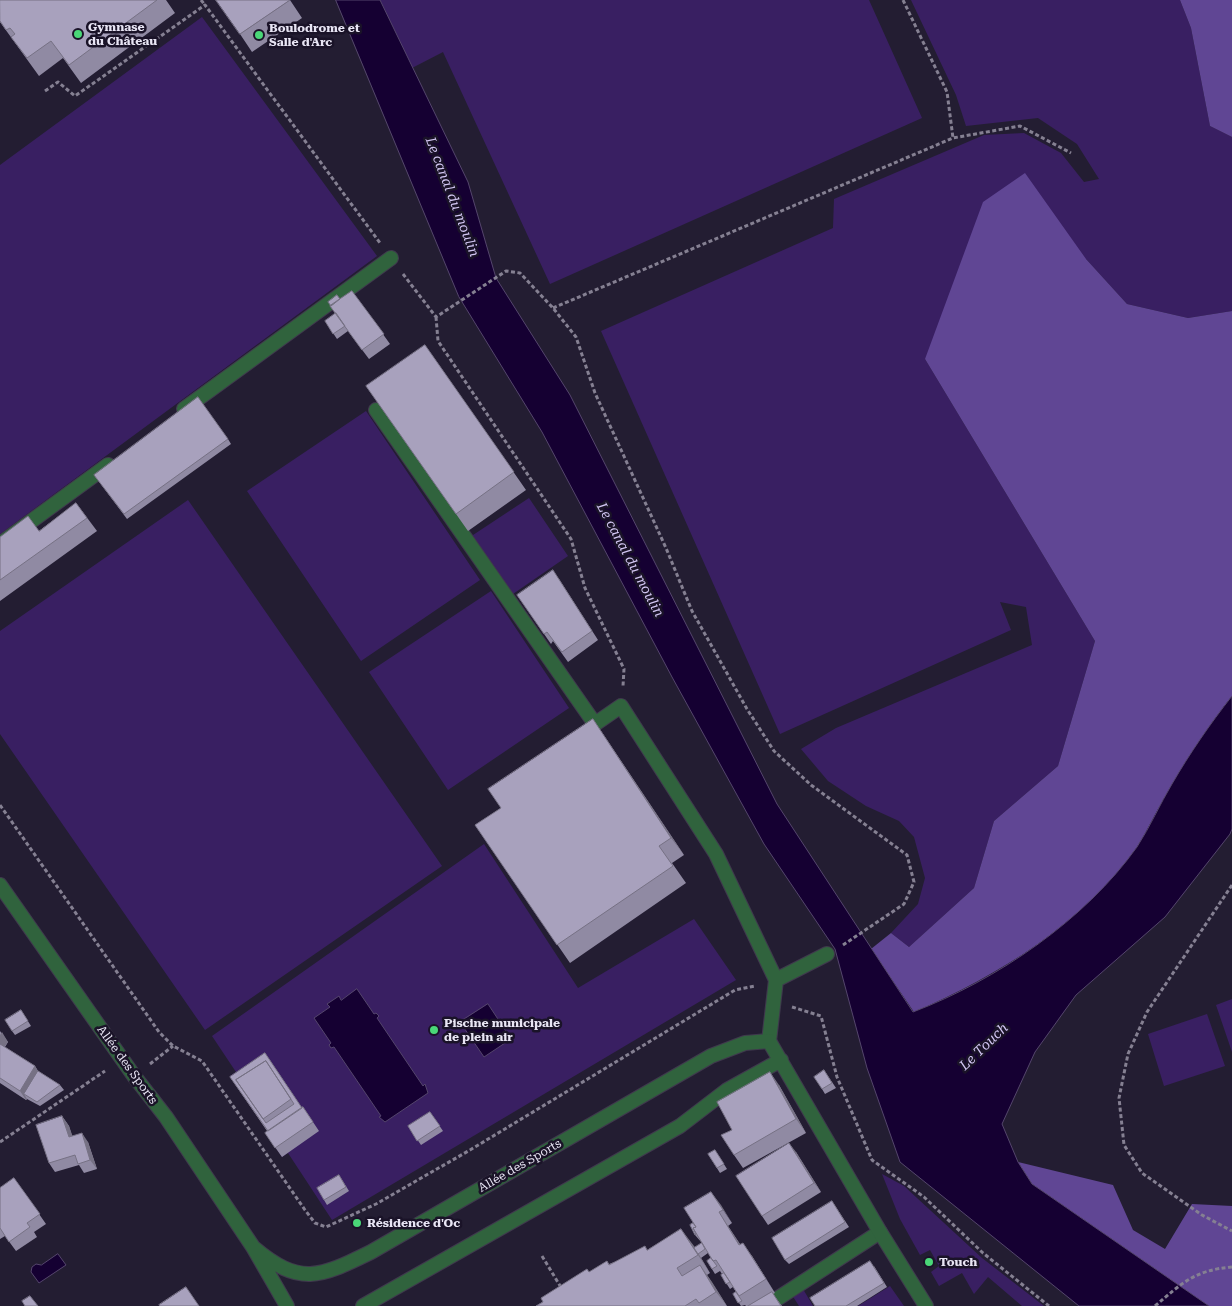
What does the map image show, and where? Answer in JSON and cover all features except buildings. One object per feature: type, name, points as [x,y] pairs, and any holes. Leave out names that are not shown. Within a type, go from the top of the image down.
[{"type":"street","points":[[176,416],[391,258]]},
{"type":"street","points":[[376,410],[595,724],[621,706],[716,854],[776,980],[769,1040],[880,1232],[926,1306]]},
{"type":"street","points":[[0,544],[120,457]]},
{"type":"street","name":"Allée des Sports","points":[[0,885],[134,1076],[166,1117],[253,1247],[287,1306]]},
{"type":"street","points":[[776,980],[827,954]]},
{"type":"street","name":"Allée des Sports","points":[[253,1247],[282,1270],[298,1274],[331,1272],[371,1252],[710,1056],[745,1043],[769,1040]]},
{"type":"street","points":[[363,1306],[680,1126],[727,1090],[781,1060]]},
{"type":"street","points":[[766,1306],[880,1232]]},
{"type":"path","points":[[201,0],[436,317],[438,341],[571,539],[586,588],[624,670],[621,706]]},
{"type":"path","points":[[903,0],[947,92],[953,138]]},
{"type":"path","points":[[46,91],[58,82],[75,96],[205,5]]},
{"type":"path","points":[[553,308],[953,138],[1020,126],[1071,153]]},
{"type":"path","points":[[436,317],[506,271],[520,273],[553,308],[576,337],[595,394],[666,548],[692,611],[752,718],[774,751],[811,785],[907,855],[914,882],[904,904],[827,954]]},
{"type":"path","points":[[0,805],[159,1032],[174,1046],[202,1061],[315,1223],[326,1227],[376,1204],[462,1155],[735,990],[755,986],[774,1002],[821,1016],[837,1077],[872,1160],[924,1198],[983,1253],[1049,1306]]},
{"type":"path","points":[[1232,885],[1147,1012],[1128,1054],[1119,1106],[1124,1145],[1142,1173],[1202,1215],[1232,1231]]},
{"type":"path","points":[[134,1076],[174,1046]]},
{"type":"path","points":[[0,1142],[110,1068]]},
{"type":"path","points":[[542,1256],[566,1295]]},
{"type":"path","points":[[1155,1306],[1184,1281],[1197,1273],[1232,1268]]},
{"type":"shaded area","points":[[380,0],[869,0],[922,118],[550,284],[443,52],[412,68]]},
{"type":"shaded area","points":[[911,0],[1180,0],[1191,28],[1210,126],[1232,137],[1232,311],[1188,318],[1127,304],[1086,259],[925,359],[1095,641],[1058,766],[994,821],[974,888],[909,947],[891,933],[918,904],[925,878],[914,837],[899,821],[866,806],[828,781],[801,749],[836,728],[1032,645],[1026,607],[1000,602],[1011,630],[780,734],[601,331],[833,228],[834,199],[984,135],[1024,133],[1061,153],[1084,182],[1099,179],[1077,144],[1038,118],[966,126],[956,95]]},
{"type":"shaded area","points":[[1180,0],[1232,0],[1232,137],[1210,126],[1191,28]]},
{"type":"shaded area","points":[[202,17],[377,256],[0,534],[0,165]]},
{"type":"shaded area","points":[[1025,173],[1086,259],[1127,304],[1188,318],[1232,311],[1232,696],[1188,758],[1137,847],[1115,875],[1091,900],[1037,945],[1008,964],[914,1012],[871,949],[891,933],[909,947],[974,888],[994,821],[1058,766],[1095,641],[925,359],[983,202]]},
{"type":"shaded area","points":[[366,411],[480,580],[361,661],[247,491]]},
{"type":"shaded area","points":[[529,498],[568,556],[510,596],[470,537]]},
{"type":"shaded area","points":[[188,500],[442,866],[205,1030],[0,734],[0,631]]},
{"type":"shaded area","points":[[491,591],[569,708],[448,790],[369,672]]},
{"type":"shaded area","name":"Piscine municipale de plein air","points":[[484,844],[578,988],[694,919],[736,980],[332,1220],[288,1153],[282,1157],[272,1142],[274,1140],[230,1076],[236,1072],[212,1036]]},
{"type":"shaded area","points":[[1232,999],[1232,1052],[1216,1005]]},
{"type":"shaded area","points":[[1207,1014],[1225,1066],[1164,1086],[1148,1034]]},
{"type":"shaded area","points":[[1018,1162],[1113,1185],[1133,1230],[1165,1249],[1192,1204],[1232,1206],[1232,1306],[1209,1306],[1197,1298],[1032,1184]]},
{"type":"shaded area","points":[[882,1174],[904,1186],[982,1258],[1044,1306],[1022,1306],[988,1277],[974,1294],[962,1273],[939,1286],[931,1272],[939,1266],[930,1250],[920,1255],[900,1219]]},
{"type":"shaded area","points":[[890,1286],[904,1306],[858,1306]]},
{"type":"shaded area","points":[[803,1289],[813,1306],[799,1306],[792,1295]]},
{"type":"water","points":[[336,0],[380,0],[468,182],[496,278],[570,395],[777,804],[913,1012],[945,999],[1007,965],[1037,945],[1092,899],[1116,874],[1137,847],[1186,761],[1232,696],[1232,829],[1230,834],[1165,917],[1076,995],[1035,1052],[1002,1124],[1018,1162],[1032,1184],[1209,1306],[1079,1306],[900,1162],[867,1068],[835,949],[764,844],[672,677],[542,432],[459,297]]},
{"type":"water","points":[[357,989],[374,1014],[376,1013],[379,1016],[377,1018],[423,1086],[425,1084],[428,1093],[385,1122],[379,1117],[381,1116],[334,1047],[331,1048],[329,1045],[331,1043],[314,1018],[330,1007],[327,1004],[339,996],[341,1000]]},
{"type":"water","points":[[488,1004],[511,1039],[484,1057],[460,1022]]},
{"type":"water","points":[[58,1254],[66,1265],[39,1283],[31,1272],[32,1267],[36,1264],[41,1265]]},
{"type":"place","name":"Gymnase du Château","points":[[78,34]]},
{"type":"place","name":"Boulodrome et Salle d'Arc","points":[[259,35]]},
{"type":"place","name":"Piscine municipale de plein air","points":[[434,1030]]},
{"type":"place","name":"Résidence d'Oc","points":[[357,1223]]},
{"type":"place","name":"Touch","points":[[929,1262]]},
{"type":"water label","name":"Le canal du moulin","points":[[452,197]]},
{"type":"water label","name":"Le canal du moulin","points":[[630,560]]},
{"type":"water label","name":"Le Touch","points":[[984,1047]]}]
